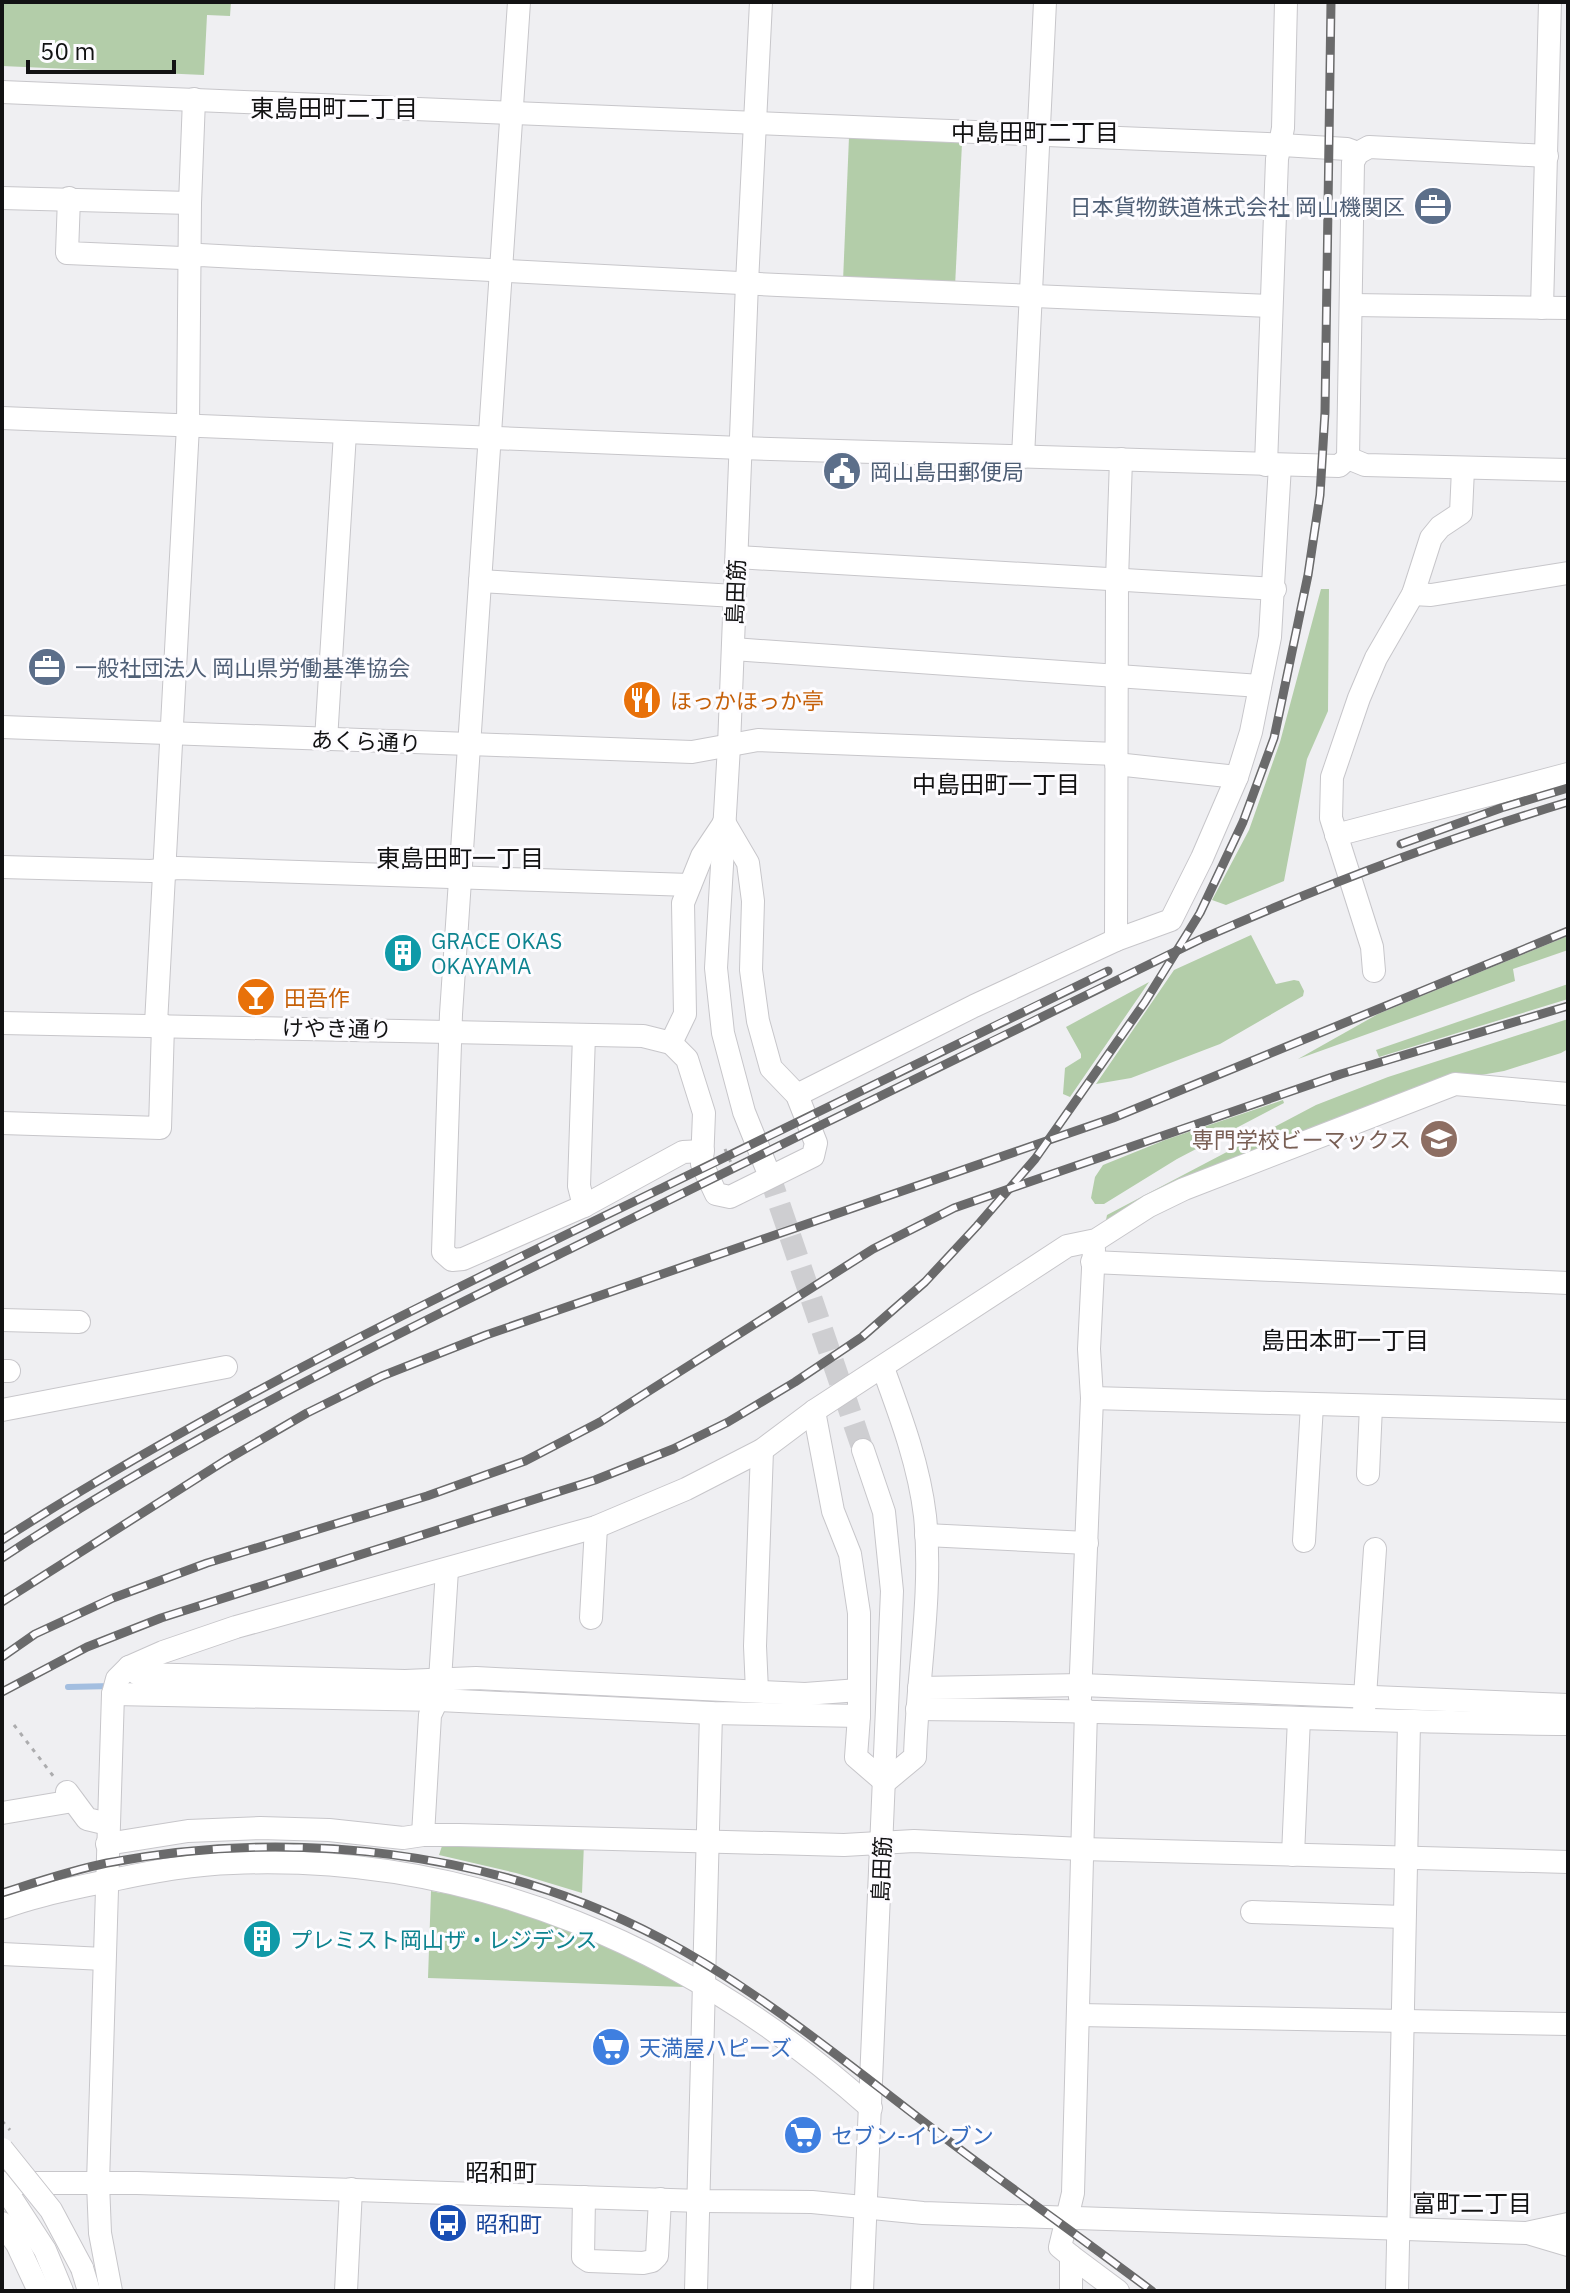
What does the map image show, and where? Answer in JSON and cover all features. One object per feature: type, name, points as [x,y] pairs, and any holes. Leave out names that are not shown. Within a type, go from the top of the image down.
[{"type":"street","points":[[519,2],[491,438],[467,745],[450,1031],[443,1252],[452,1260],[463,1259],[584,1206],[683,1152],[714,1150]]},
{"type":"street","name":"島田筋","points":[[761,2],[729,746],[716,968],[723,1033],[744,1112],[769,1174]]},
{"type":"street","points":[[1023,457],[1045,2]]},
{"type":"street","points":[[797,1095],[974,1006],[1116,940],[1171,920],[1202,858],[1237,777],[1251,732],[1270,637],[1275,589],[1270,306],[1279,145],[1283,128],[1286,2]]},
{"type":"street","points":[[1542,308],[1554,152],[1550,2]]},
{"type":"street","points":[[2,92],[1364,150],[1554,152]]},
{"type":"street","points":[[2,1123],[160,1128],[163,870],[188,426],[194,99]]},
{"type":"street","points":[[2,418],[741,448],[1339,466],[1348,458],[1353,162],[1364,150]]},
{"type":"street","points":[[2,198],[190,203]]},
{"type":"street","points":[[69,198],[67,253],[191,256],[1270,306]]},
{"type":"street","points":[[1352,305],[1568,308]]},
{"type":"street","points":[[326,740],[345,433]]},
{"type":"street","points":[[1348,458],[1365,465],[1568,470]]},
{"type":"street","points":[[1116,940],[1117,580],[1121,459]]},
{"type":"street","points":[[1374,971],[1372,947],[1331,818],[1330,795],[1338,757],[1376,658],[1413,594],[1431,538],[1440,527],[1461,513],[1463,469]]},
{"type":"street","points":[[737,557],[1275,589]]},
{"type":"street","points":[[1413,594],[1431,595],[1568,573]]},
{"type":"street","points":[[480,581],[735,596]]},
{"type":"street","points":[[733,649],[1260,686]]},
{"type":"street","name":"あくら通り","points":[[2,727],[692,752],[758,740],[1116,759],[1237,777]]},
{"type":"street","points":[[1336,835],[1568,774]]},
{"type":"street","points":[[724,822],[748,863],[753,901],[751,970],[758,1021],[771,1068],[797,1095],[816,1143],[813,1156],[730,1197],[716,1194],[702,1164],[714,1150],[687,1059],[671,1043],[685,1014],[683,903],[702,856],[724,822]]},
{"type":"street","points":[[2,867],[178,868],[690,885]]},
{"type":"street","name":"けやき通り","points":[[2,1023],[643,1036],[671,1043]]},
{"type":"street","points":[[584,1035],[579,1186],[584,1206]]},
{"type":"street","points":[[1118,2291],[1060,2247],[1073,2193],[1082,1849],[1082,1699],[1092,1398],[1089,1349],[1094,1251],[1149,1206],[1184,1189],[1455,1084],[1568,1094]]},
{"type":"street","points":[[118,1682],[163,1652],[236,1627],[596,1527],[686,1489],[762,1450],[814,1411],[1067,1246],[1094,1251],[1568,1283]]},
{"type":"street","points":[[2,1320],[79,1322]]},
{"type":"street","points":[[2,1410],[226,1367]]},
{"type":"street","points":[[814,1411],[833,1511],[850,1554],[859,1613],[856,1757],[885,1782],[915,1757],[927,1581],[925,1515],[911,1446],[883,1368]]},
{"type":"street","points":[[1092,1398],[1568,1411]]},
{"type":"street","points":[[1304,1541],[1312,1405]]},
{"type":"street","points":[[1368,1474],[1371,1406]]},
{"type":"street","points":[[757,1691],[755,1646],[762,1450]]},
{"type":"street","name":"島田筋","points":[[862,2291],[892,1591],[884,1512],[863,1450]]},
{"type":"street","points":[[591,1618],[596,1527]]},
{"type":"street","points":[[926,1535],[1087,1543]]},
{"type":"street","points":[[1364,1708],[1375,1549]]},
{"type":"street","points":[[423,1835],[430,1715],[440,1690],[447,1570]]},
{"type":"street","points":[[118,1682],[138,1674],[440,1690],[711,1713],[859,1716]]},
{"type":"street","points":[[118,1682],[440,1690],[476,1678],[805,1694],[859,1690]]},
{"type":"street","points":[[111,2291],[100,2233],[98,2183],[108,1834],[118,1682]]},
{"type":"street","points":[[918,1698],[1082,1699],[1364,1708],[1568,1705]]},
{"type":"street","points":[[1082,1699],[1299,1718],[1364,1708],[1409,1723],[1568,1724]]},
{"type":"street","points":[[696,2291],[701,2201],[703,1986],[711,1713]]},
{"type":"street","points":[[1293,1855],[1299,1718]]},
{"type":"street","points":[[1397,2291],[1409,1723]]},
{"type":"street","points":[[2,1813],[70,1797],[87,1819],[108,1834],[260,1828],[329,1830],[403,1838],[423,1835],[844,1845],[914,1841],[1082,1849],[1568,1862]]},
{"type":"street","points":[[2,1908],[36,1895],[152,1871],[232,1863],[363,1868],[495,1893],[562,1915],[665,1963],[747,2010],[834,2075],[871,2108]]},
{"type":"street","points":[[1252,1912],[1404,1917]]},
{"type":"street","points":[[2,1954],[104,1959]]},
{"type":"street","points":[[1078,2015],[1568,2024]]},
{"type":"street","points":[[2,2149],[51,2210],[82,2268],[89,2291]]},
{"type":"street","points":[[2,2183],[812,2202],[866,2208],[1069,2218],[1526,2233],[1568,2224]]},
{"type":"street","points":[[2,2183],[29,2223],[60,2284]]},
{"type":"street","points":[[346,2291],[351,2189]]},
{"type":"street","points":[[584,2197],[583,2257],[589,2261],[643,2263],[657,2256],[660,2199]]},
{"type":"street","points":[[2,2223],[17,2244],[39,2291]]},
{"type":"street","points":[[1526,2233],[1568,2245]]},
{"type":"street","points":[[1071,2256],[1071,2291]]},
{"type":"path","points":[[714,1150],[737,1177]]},
{"type":"path","points":[[14,1725],[70,1797]]},
{"type":"green space","points":[[2,2],[231,2],[230,16],[207,15],[204,75],[2,66]]},
{"type":"green space","points":[[849,137],[962,143],[955,287],[843,281]]},
{"type":"green space","points":[[1321,589],[1329,589],[1328,711],[1307,759],[1284,881],[1226,905],[1212,900],[1249,830],[1280,742]]},
{"type":"green space","points":[[1251,935],[1276,984],[1299,981],[1303,996],[1220,1044],[1131,1078],[1096,1084],[1174,970]]},
{"type":"green space","points":[[1568,936],[1568,950],[1513,969],[1515,981],[1298,1059],[1378,1014]]},
{"type":"green space","points":[[1149,982],[1070,1097],[1063,1094],[1065,1068],[1081,1058],[1066,1027]]},
{"type":"green space","points":[[1568,984],[1568,999],[1379,1057],[1376,1050]]},
{"type":"green space","points":[[1568,1019],[1568,1049],[1561,1053],[1481,1075],[1110,1222],[1106,1220],[1107,1215],[1316,1105],[1388,1077]]},
{"type":"green space","points":[[1283,1100],[1284,1103],[1177,1159],[1104,1204],[1095,1204],[1091,1198],[1095,1177],[1103,1165],[1165,1140]]},
{"type":"green space","points":[[444,1840],[584,1843],[582,1893],[439,1855]]},
{"type":"green space","points":[[431,1891],[485,1900],[566,1927],[643,1961],[685,1987],[428,1978]]},
{"type":"waterway","points":[[68,1687],[112,1686]]},
{"type":"waterway","points":[[961,1699],[1005,1697]]},
{"type":"waterway","points":[[1384,1708],[1409,1709]]},
{"type":"tunnel","points":[[769,1174],[863,1450]]},
{"type":"railway","points":[[2,1692],[87,1647],[161,1618],[595,1480],[673,1449],[728,1422],[862,1337],[925,1282],[1035,1159],[1145,1002],[1200,913],[1243,822],[1274,738],[1308,575],[1320,495],[1325,412],[1331,2]]},
{"type":"railway","points":[[1401,844],[1568,788]]},
{"type":"railway","points":[[2,1558],[141,1472],[355,1356],[1201,939],[1382,865],[1568,802]]},
{"type":"railway","points":[[2,1602],[226,1460],[307,1413],[382,1376],[486,1335],[1113,1118],[1568,931]]},
{"type":"railway","points":[[2,1540],[163,1443],[328,1354],[495,1269],[1108,971]]},
{"type":"railway","points":[[2,1657],[35,1634],[113,1598],[207,1563],[427,1496],[525,1461],[600,1422],[873,1249],[954,1208],[1341,1074],[1568,1006]]},
{"type":"railway","points":[[2,1893],[107,1863],[177,1853],[248,1848],[319,1848],[390,1854],[460,1866],[529,1884],[596,1908],[660,1938],[729,1979],[796,2024],[1152,2291]]},
{"type":"place","name":"日本貨物鉄道株式会社 岡山機関区","points":[[1433,206]]},
{"type":"place","name":"岡山島田郵便局","points":[[842,471]]},
{"type":"place","name":"一般社団法人 岡山県労働基準協会","points":[[47,667]]},
{"type":"place","name":"ほっかほっか亭","points":[[642,700]]},
{"type":"place","name":"GRACE OKAS OKAYAMA","points":[[403,953]]},
{"type":"place","name":"田吾作","points":[[256,997]]},
{"type":"place","name":"専門学校ビーマックス","points":[[1439,1139]]},
{"type":"place","name":"プレミスト岡山ザ・レジデンス","points":[[262,1939]]},
{"type":"place","name":"天満屋ハピーズ","points":[[611,2047]]},
{"type":"place","name":"セブン-イレブン","points":[[803,2135]]},
{"type":"place","name":"昭和町","points":[[448,2223]]},
{"type":"district","name":"東島田町二丁目","points":[[334,108]]},
{"type":"district","name":"中島田町二丁目","points":[[1035,132]]},
{"type":"district","name":"中島田町一丁目","points":[[996,784]]},
{"type":"district","name":"東島田町一丁目","points":[[460,858]]},
{"type":"district","name":"島田本町一丁目","points":[[1345,1340]]},
{"type":"district","name":"昭和町","points":[[501,2172]]},
{"type":"district","name":"富町二丁目","points":[[1472,2203]]}]
